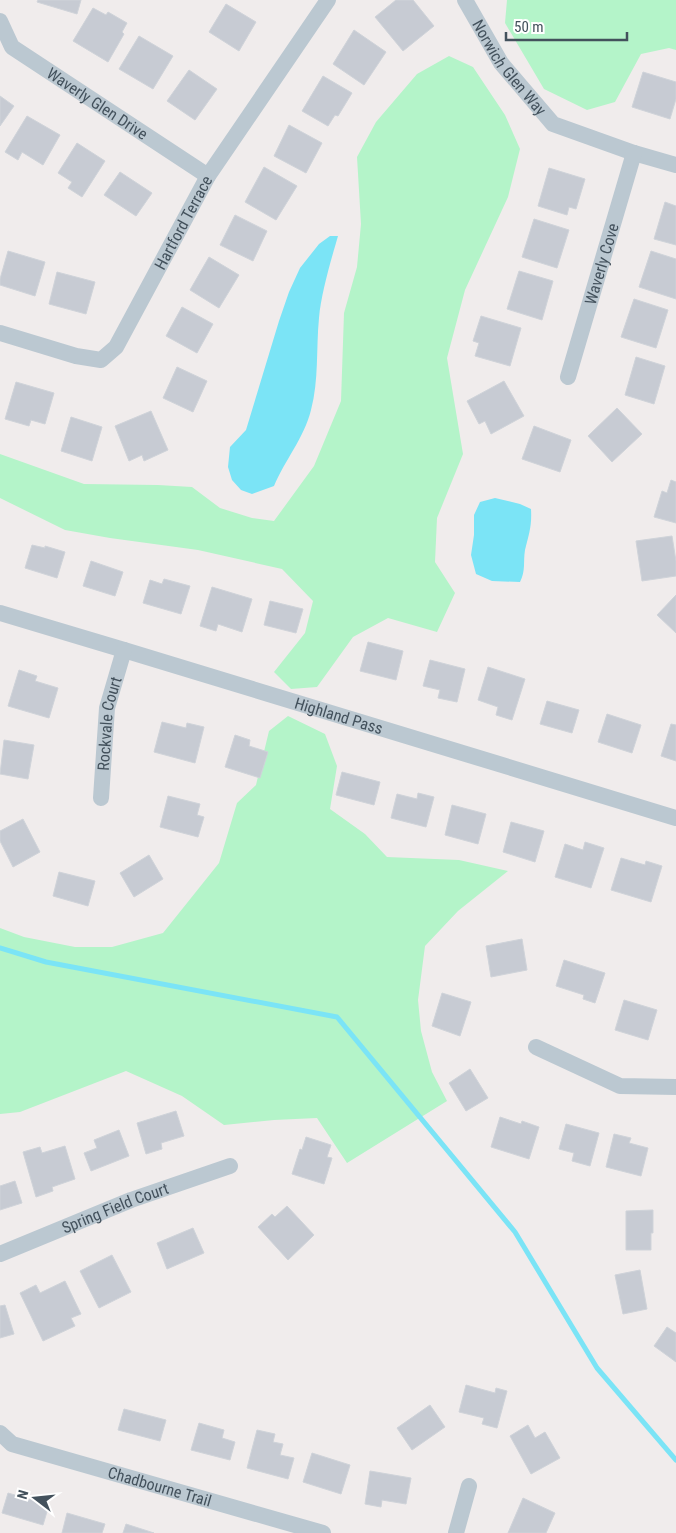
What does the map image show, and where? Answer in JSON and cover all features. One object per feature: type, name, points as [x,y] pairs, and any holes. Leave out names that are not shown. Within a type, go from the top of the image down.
[{"type":"street","name":"Hartford Terrace","points":[[0,333],[76,356],[101,360],[116,347],[208,176],[328,0]]},
{"type":"street","name":"Norwich Glen Way","points":[[465,0],[501,63],[553,124],[634,153],[676,165]]},
{"type":"street","name":"Waverly Glen Drive","points":[[0,21],[12,48],[208,176]]},
{"type":"street","name":"Waverly Cove","points":[[568,377],[634,153]]},
{"type":"street","name":"Highland Pass","points":[[0,613],[676,818]]},
{"type":"street","name":"Rockvale Court","points":[[101,798],[107,708],[124,650]]},
{"type":"street","points":[[536,1047],[620,1086],[676,1088]]},
{"type":"street","name":"Spring Field Court","points":[[0,1254],[131,1200],[230,1166]]},
{"type":"street","name":"Chadbourne Trail","points":[[0,1433],[12,1444],[323,1533]]},
{"type":"street","points":[[456,1533],[469,1486]]},
{"type":"green space","points":[[507,0],[676,0],[676,50],[669,48],[641,54],[615,102],[587,110],[544,89],[505,23]]},
{"type":"green space","points":[[449,56],[473,67],[505,115],[520,149],[508,197],[465,290],[447,358],[463,454],[437,518],[435,562],[455,593],[437,632],[388,618],[353,637],[317,687],[291,689],[274,672],[305,633],[313,601],[282,569],[198,550],[65,530],[0,498],[0,454],[84,484],[192,487],[220,508],[252,518],[274,521],[314,466],[341,401],[344,313],[357,267],[361,224],[357,157],[376,122],[417,74]]},
{"type":"green space","points":[[288,716],[325,734],[337,766],[330,809],[365,834],[387,857],[459,860],[508,871],[458,911],[425,946],[418,1000],[421,1031],[432,1072],[447,1101],[347,1163],[317,1118],[224,1125],[182,1096],[126,1071],[20,1112],[0,1114],[0,928],[24,937],[75,947],[112,947],[163,933],[219,863],[237,803],[256,785],[269,731]]},
{"type":"water","points":[[330,236],[338,236],[320,309],[314,399],[308,420],[274,486],[252,494],[241,490],[232,480],[228,467],[230,447],[246,430],[279,321],[300,268],[319,244]]},
{"type":"water","points":[[495,498],[520,504],[531,509],[531,525],[520,582],[492,581],[476,574],[471,555],[474,515],[480,502]]},
{"type":"building","points":[[38,0],[81,0],[77,14],[37,2]]},
{"type":"building","points":[[396,0],[413,0],[434,26],[403,51],[375,17]]},
{"type":"building","points":[[226,4],[256,22],[239,51],[209,32]]},
{"type":"building","points":[[93,8],[106,15],[108,12],[127,23],[122,32],[124,34],[108,62],[73,41]]},
{"type":"building","points":[[354,30],[386,52],[364,85],[333,64]]},
{"type":"building","points":[[139,36],[173,56],[153,89],[119,69]]},
{"type":"building","points":[[189,70],[217,89],[195,120],[167,101]]},
{"type":"building","points":[[643,72],[676,82],[676,99],[670,119],[632,107]]},
{"type":"building","points":[[323,76],[352,93],[338,116],[335,115],[328,126],[302,111]]},
{"type":"building","points":[[0,96],[14,106],[0,126]]},
{"type":"building","points":[[27,116],[60,135],[43,165],[22,152],[18,160],[5,152]]},
{"type":"building","points":[[289,125],[322,143],[306,173],[274,156]]},
{"type":"building","points":[[77,143],[105,161],[82,197],[68,188],[72,182],[58,173]]},
{"type":"building","points":[[264,167],[297,186],[276,220],[245,202]]},
{"type":"building","points":[[549,168],[585,179],[576,209],[569,207],[567,215],[538,206]]},
{"type":"building","points":[[120,172],[152,193],[136,216],[104,195]]},
{"type":"building","points":[[665,202],[676,206],[676,245],[654,239]]},
{"type":"building","points":[[235,215],[267,231],[253,261],[220,245]]},
{"type":"building","points":[[534,219],[569,230],[557,268],[522,257]]},
{"type":"building","points":[[8,251],[45,262],[35,296],[0,285]]},
{"type":"building","points":[[651,251],[676,259],[676,299],[639,287]]},
{"type":"building","points":[[209,257],[239,275],[219,308],[190,290]]},
{"type":"building","points":[[519,271],[553,281],[542,320],[507,309]]},
{"type":"building","points":[[57,272],[95,282],[86,314],[49,304]]},
{"type":"building","points":[[634,299],[668,310],[656,348],[621,337]]},
{"type":"building","points":[[182,307],[213,324],[197,353],[166,336]]},
{"type":"building","points":[[481,316],[521,328],[510,366],[475,356],[479,343],[473,341]]},
{"type":"building","points":[[636,357],[665,366],[654,404],[625,395]]},
{"type":"building","points":[[177,367],[207,381],[193,412],[163,398]]},
{"type":"building","points":[[504,381],[524,416],[491,434],[485,421],[479,424],[467,401]]},
{"type":"building","points":[[16,382],[54,393],[45,424],[31,420],[29,426],[5,419]]},
{"type":"building","points":[[617,408],[642,434],[612,462],[588,436]]},
{"type":"building","points":[[151,411],[168,450],[144,461],[142,455],[129,461],[115,426]]},
{"type":"building","points":[[71,417],[102,427],[92,461],[61,451]]},
{"type":"building","points":[[534,426],[571,440],[560,472],[522,459]]},
{"type":"building","points":[[671,480],[676,482],[676,523],[654,517],[662,491],[667,493]]},
{"type":"building","points":[[672,536],[676,576],[642,581],[636,541]]},
{"type":"building","points":[[32,545],[45,548],[45,546],[65,552],[57,578],[25,568]]},
{"type":"building","points":[[91,561],[123,572],[115,596],[83,586]]},
{"type":"building","points":[[164,579],[190,586],[181,614],[143,603],[150,580],[162,584]]},
{"type":"building","points":[[212,587],[252,599],[242,632],[218,624],[216,631],[200,626]]},
{"type":"building","points":[[676,595],[676,633],[657,615]]},
{"type":"building","points":[[270,601],[303,609],[296,633],[264,625]]},
{"type":"building","points":[[368,642],[403,651],[396,680],[360,671]]},
{"type":"building","points":[[430,660],[465,669],[457,702],[438,698],[440,690],[423,686]]},
{"type":"building","points":[[488,667],[525,679],[512,720],[496,715],[498,707],[478,700]]},
{"type":"building","points":[[19,670],[37,676],[35,681],[58,688],[49,718],[8,706]]},
{"type":"building","points":[[547,701],[579,710],[572,733],[540,724]]},
{"type":"building","points":[[607,714],[641,725],[632,753],[598,742]]},
{"type":"building","points":[[162,722],[186,728],[187,723],[204,727],[195,763],[154,752]]},
{"type":"building","points":[[671,724],[676,725],[676,761],[661,756]]},
{"type":"building","points":[[235,735],[250,740],[249,746],[268,752],[260,778],[225,767]]},
{"type":"building","points":[[4,740],[34,745],[28,779],[0,774]]},
{"type":"building","points":[[342,772],[380,782],[374,805],[336,795]]},
{"type":"building","points":[[418,793],[434,797],[426,827],[391,818],[397,794],[417,799]]},
{"type":"building","points":[[168,796],[200,804],[197,815],[204,817],[198,837],[160,827]]},
{"type":"building","points":[[452,805],[486,814],[478,844],[445,835]]},
{"type":"building","points":[[23,819],[40,852],[13,867],[0,841],[0,831]]},
{"type":"building","points":[[511,822],[544,831],[535,862],[503,852]]},
{"type":"building","points":[[585,842],[604,848],[591,888],[555,877],[565,844],[583,850]]},
{"type":"building","points":[[149,855],[163,879],[134,897],[120,873]]},
{"type":"building","points":[[621,858],[645,865],[646,861],[662,866],[651,902],[611,890]]},
{"type":"building","points":[[59,872],[95,881],[88,906],[53,896]]},
{"type":"building","points":[[522,939],[527,970],[491,977],[486,946]]},
{"type":"building","points":[[564,960],[605,973],[595,1003],[583,999],[584,995],[556,986]]},
{"type":"building","points":[[442,993],[471,1002],[460,1036],[432,1026]]},
{"type":"building","points":[[624,1000],[657,1010],[648,1040],[615,1030]]},
{"type":"building","points":[[470,1069],[488,1098],[466,1111],[449,1083]]},
{"type":"building","points":[[176,1111],[184,1136],[161,1143],[162,1149],[146,1154],[137,1123]]},
{"type":"building","points":[[500,1117],[521,1124],[522,1121],[539,1127],[529,1159],[491,1147]]},
{"type":"building","points":[[566,1124],[599,1133],[590,1166],[572,1161],[574,1153],[559,1149]]},
{"type":"building","points":[[119,1130],[129,1156],[91,1171],[84,1153],[97,1148],[94,1140]]},
{"type":"building","points":[[614,1134],[631,1138],[629,1143],[648,1148],[641,1176],[606,1167]]},
{"type":"building","points":[[306,1137],[331,1145],[327,1157],[332,1158],[324,1184],[292,1174]]},
{"type":"building","points":[[65,1146],[75,1179],[52,1187],[53,1191],[36,1197],[23,1152],[40,1147],[42,1153]]},
{"type":"building","points":[[15,1181],[22,1203],[0,1210],[0,1186]]},
{"type":"building","points":[[287,1206],[314,1235],[288,1260],[258,1227],[272,1214],[275,1217]]},
{"type":"building","points":[[653,1210],[651,1250],[626,1250],[626,1211]]},
{"type":"building","points":[[193,1228],[204,1253],[167,1269],[157,1243]]},
{"type":"building","points":[[112,1255],[131,1292],[99,1308],[80,1271]]},
{"type":"building","points":[[640,1270],[647,1309],[623,1314],[615,1275]]},
{"type":"building","points":[[65,1281],[81,1314],[71,1318],[75,1326],[43,1341],[20,1293],[36,1285],[40,1293]]},
{"type":"building","points":[[5,1305],[14,1334],[0,1338],[0,1306]]},
{"type":"building","points":[[667,1327],[676,1333],[676,1362],[654,1346]]},
{"type":"building","points":[[466,1385],[495,1393],[496,1388],[507,1391],[497,1428],[482,1424],[484,1418],[459,1412]]},
{"type":"building","points":[[430,1405],[445,1427],[412,1450],[397,1428]]},
{"type":"building","points":[[124,1409],[166,1420],[160,1441],[118,1430]]},
{"type":"building","points":[[199,1423],[224,1430],[222,1438],[235,1442],[230,1460],[191,1450]]},
{"type":"building","points":[[528,1425],[535,1438],[545,1432],[560,1458],[531,1474],[510,1436]]},
{"type":"building","points":[[257,1430],[275,1434],[273,1442],[283,1444],[280,1455],[294,1458],[288,1479],[247,1468]]},
{"type":"building","points":[[312,1453],[350,1465],[341,1494],[303,1482]]},
{"type":"building","points":[[370,1471],[411,1478],[406,1504],[382,1500],[381,1507],[365,1504]]},
{"type":"building","points":[[8,1493],[49,1505],[43,1525],[2,1513]]},
{"type":"building","points":[[523,1498],[555,1513],[546,1533],[508,1533]]},
{"type":"building","points":[[67,1513],[105,1524],[102,1533],[62,1533]]},
{"type":"building","points":[[126,1524],[154,1533],[123,1533]]},
{"type":"waterway","points":[[0,948],[46,962],[337,1017],[515,1232],[597,1368],[676,1460]]}]
